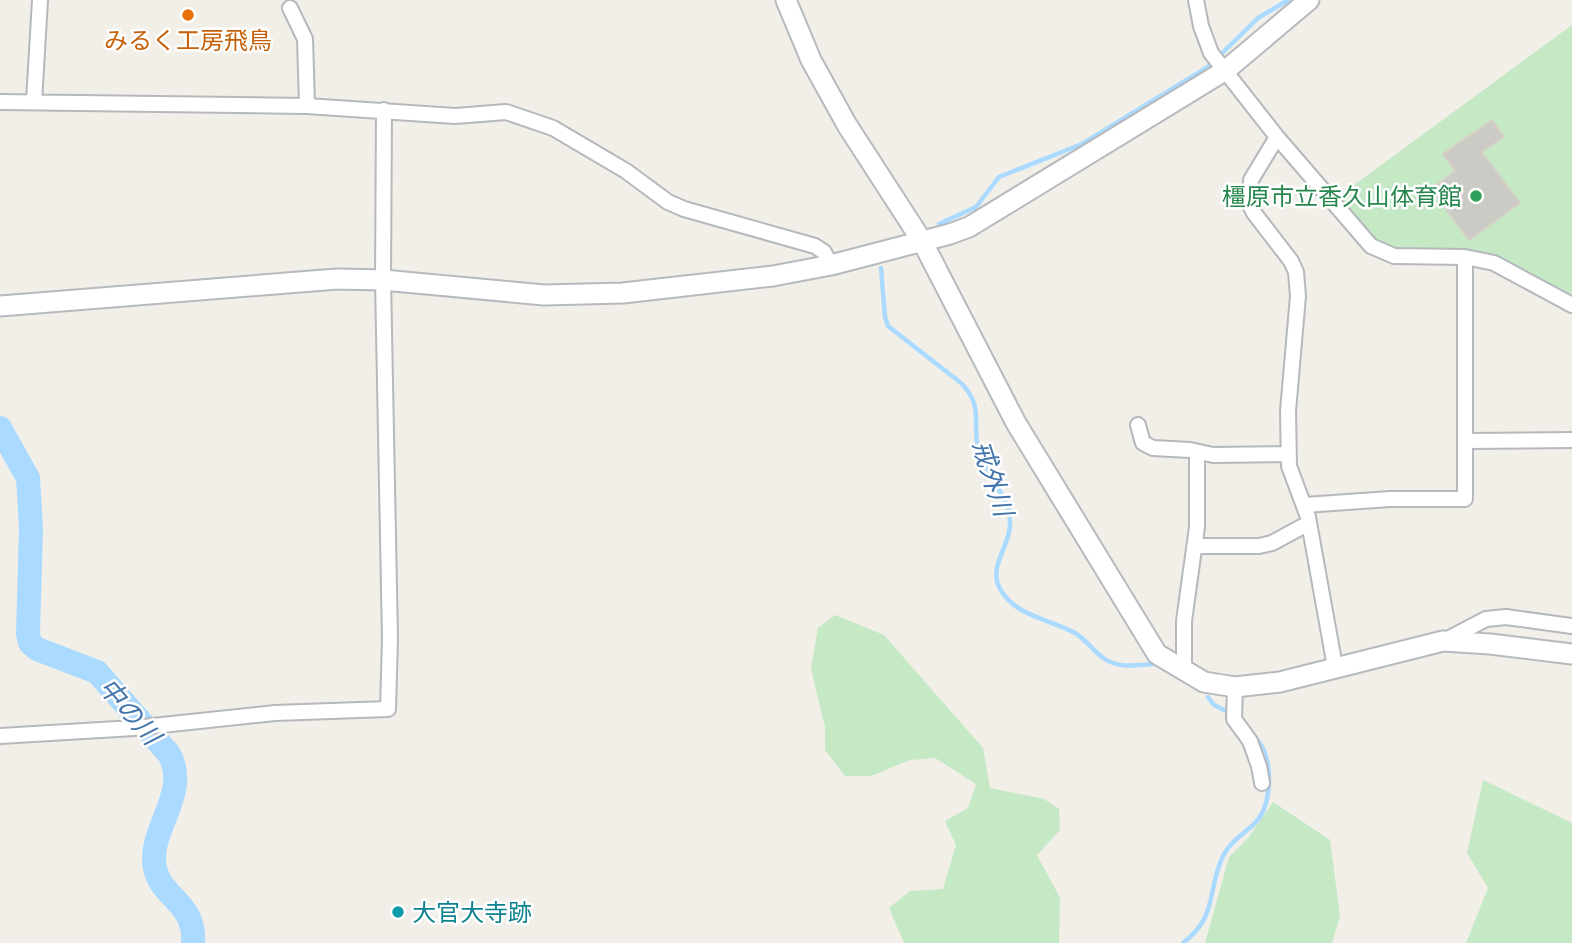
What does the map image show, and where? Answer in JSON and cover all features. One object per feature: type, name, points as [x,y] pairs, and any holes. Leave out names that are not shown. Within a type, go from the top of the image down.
[{"type":"street","points":[[34,102],[40,0]]},
{"type":"street","points":[[786,0],[810,60],[847,125],[922,241],[1016,423],[1157,654],[1204,682],[1235,687],[1280,682],[1443,641],[1486,619],[1506,617],[1572,626]]},
{"type":"street","points":[[1196,0],[1201,26],[1211,53],[1371,246],[1394,256],[1465,257],[1494,262],[1572,305]]},
{"type":"street","points":[[0,306],[304,280],[383,279],[578,296],[773,276],[831,265],[969,227],[1226,70],[1309,0]]},
{"type":"street","points":[[290,8],[305,39],[307,106]]},
{"type":"street","points":[[0,102],[307,106],[463,116],[506,112],[523,116],[568,136],[626,171],[668,202],[684,209],[815,246],[824,253],[831,265]]},
{"type":"street","points":[[0,736],[159,726],[275,713],[388,709],[390,639],[383,279],[384,110]]},
{"type":"street","points":[[1278,137],[1251,180],[1248,190],[1249,203],[1291,261],[1298,282],[1288,411],[1288,454],[1291,477],[1305,505],[1309,523],[1335,667]]},
{"type":"street","points":[[1305,505],[1390,499],[1465,499],[1465,257]]},
{"type":"street","points":[[1138,425],[1143,443],[1147,447],[1213,455],[1288,454]]},
{"type":"street","points":[[1465,441],[1572,440]]},
{"type":"street","points":[[1184,671],[1184,621],[1196,546],[1197,452]]},
{"type":"street","points":[[1196,546],[1259,546],[1272,543],[1309,523]]},
{"type":"street","points":[[1443,641],[1572,654]]},
{"type":"street","points":[[1235,687],[1235,714],[1250,741],[1262,783]]},
{"type":"green space","points":[[1572,25],[1572,297],[1490,253],[1448,251],[1395,254],[1373,240],[1339,196]]},
{"type":"green space","points":[[835,615],[884,635],[983,748],[990,788],[1044,799],[1059,809],[1060,830],[1037,855],[1060,898],[1059,943],[904,943],[889,908],[910,891],[943,889],[956,845],[945,821],[968,808],[976,784],[935,758],[910,760],[871,776],[845,776],[825,750],[825,727],[811,669],[818,628]]},
{"type":"green space","points":[[1483,780],[1572,823],[1572,943],[1466,943],[1488,888],[1467,853]]},
{"type":"green space","points":[[1273,802],[1330,840],[1340,916],[1332,943],[1205,943],[1229,857],[1248,838]]},
{"type":"building","name":"橿原市立香久山体育館","points":[[1492,120],[1504,137],[1482,152],[1520,203],[1469,240],[1431,189],[1455,171],[1443,154]]},
{"type":"waterway","name":"戒外川","points":[[939,224],[976,207],[999,177],[1082,144],[1208,67],[1258,18],[1288,0]]},
{"type":"waterway","name":"戒外川","points":[[881,268],[888,326],[961,383],[973,400],[979,452],[1003,496],[1009,515],[1009,533],[996,571],[999,587],[1005,597],[1023,611],[1075,633],[1103,658],[1115,664],[1155,664]]},
{"type":"waterway","name":"中の川","points":[[0,428],[28,478],[31,528],[30,643],[37,649],[97,672],[169,754],[175,783],[157,840],[155,868],[158,878],[189,919],[193,943]]},
{"type":"waterway","name":"戒外川","points":[[1208,697],[1214,705],[1230,713]]},
{"type":"waterway","name":"戒外川","points":[[1183,943],[1194,933],[1207,913],[1223,856],[1259,818],[1267,801],[1267,762],[1263,748],[1253,735]]},
{"type":"place","name":"みるく工房飛鳥","points":[[188,15]]},
{"type":"place","name":"橿原市立香久山体育館","points":[[1476,196]]},
{"type":"place","name":"大官大寺跡","points":[[398,912]]}]
